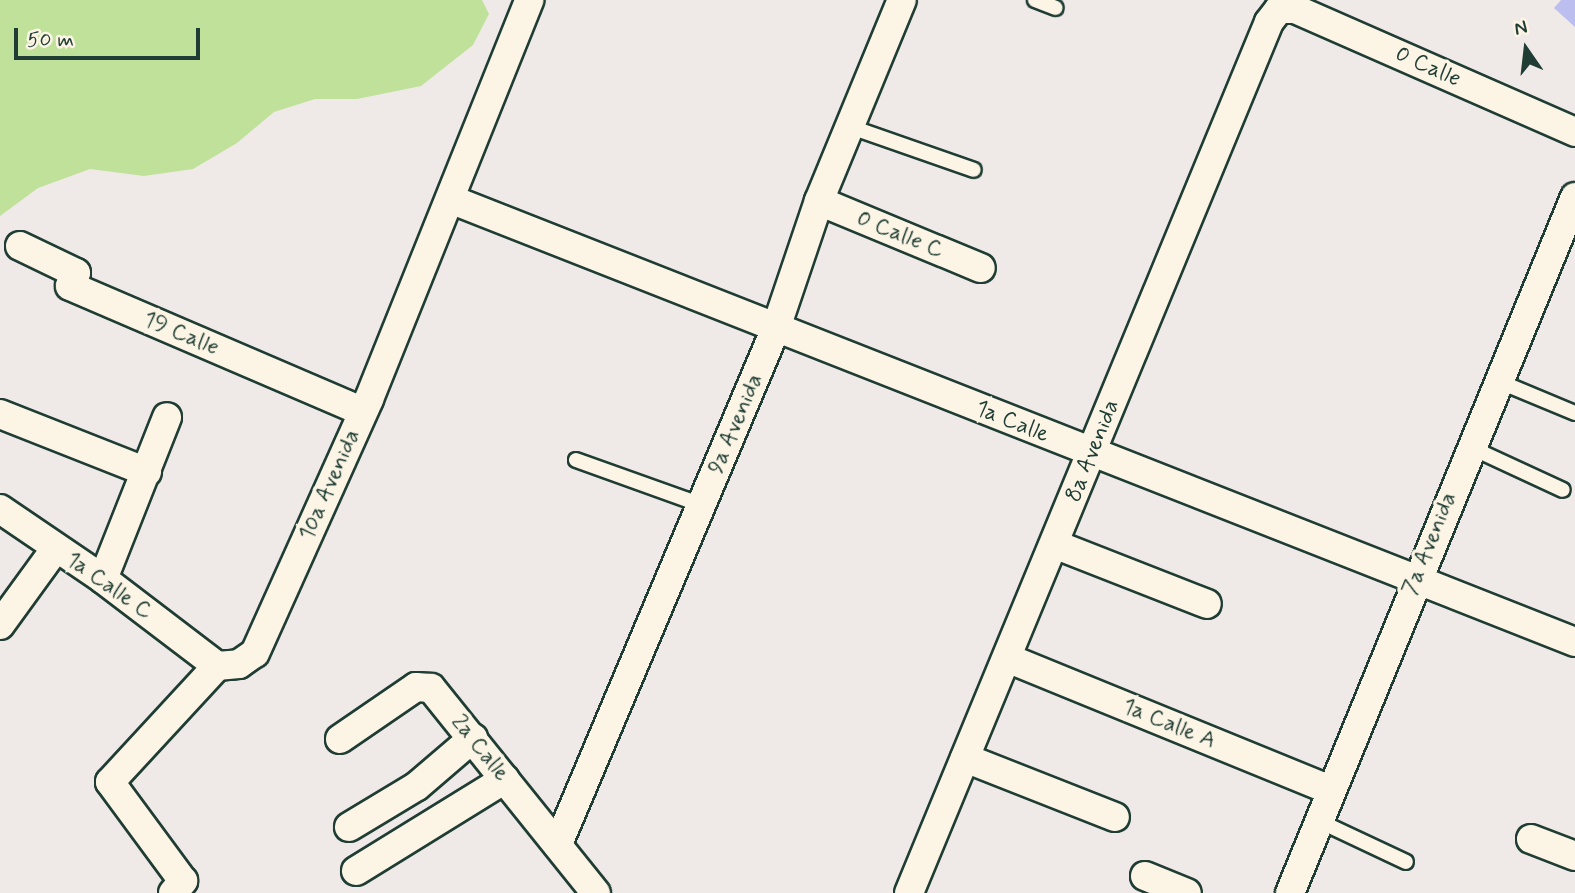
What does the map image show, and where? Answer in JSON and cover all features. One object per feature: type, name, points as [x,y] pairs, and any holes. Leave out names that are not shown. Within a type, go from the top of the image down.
[{"type":"street","name":"10a Avenida","points":[[217,666],[239,664],[255,653],[362,411],[529,0]]},
{"type":"street","name":"9a Avenida","points":[[558,844],[776,328],[819,201],[902,0]]},
{"type":"street","name":"0 Calle","points":[[1279,9],[1295,9],[1575,132]]},
{"type":"street","name":"8a Avenida","points":[[909,893],[1269,22],[1279,9]]},
{"type":"street","name":"7a Avenida","points":[[1290,893],[1414,581],[1575,197]]},
{"type":"street","name":"1a Calle","points":[[450,199],[1414,581],[1575,642]]},
{"type":"street","name":"0 Calle C","points":[[819,201],[981,268]]},
{"type":"street","name":"19 Calle","points":[[20,246],[76,273],[70,286],[362,411]]},
{"type":"street","points":[[0,414],[147,472]]},
{"type":"street","points":[[103,579],[167,417]]},
{"type":"street","name":"1a Calle C","points":[[0,509],[103,579],[217,666]]},
{"type":"street","points":[[1054,544],[1207,604]]},
{"type":"street","points":[[0,625],[56,548]]},
{"type":"street","name":"1a Calle A","points":[[1007,658],[1331,790]]},
{"type":"street","points":[[173,893],[183,881],[110,782],[217,666]]},
{"type":"street","name":"2a Calle","points":[[340,739],[422,686],[435,692],[596,893]]},
{"type":"street","points":[[349,827],[416,786],[473,738]]},
{"type":"street","points":[[965,758],[1115,817]]},
{"type":"street","points":[[356,871],[505,779]]},
{"type":"street","points":[[1531,839],[1575,856]]},
{"type":"street","points":[[1145,876],[1187,893]]},
{"type":"lane","points":[[1035,0],[1056,8]]},
{"type":"lane","points":[[848,126],[974,170]]},
{"type":"lane","points":[[1498,382],[1575,413]]},
{"type":"lane","points":[[1470,447],[1563,490]]},
{"type":"lane","points":[[576,460],[702,505]]},
{"type":"lane","points":[[1319,821],[1406,862]]},
{"type":"green space","points":[[0,0],[482,0],[489,14],[473,45],[421,86],[357,99],[315,99],[274,112],[237,143],[193,169],[144,176],[90,169],[38,188],[0,216]]},
{"type":"building","points":[[1561,0],[1575,0],[1575,27],[1554,8]]}]
